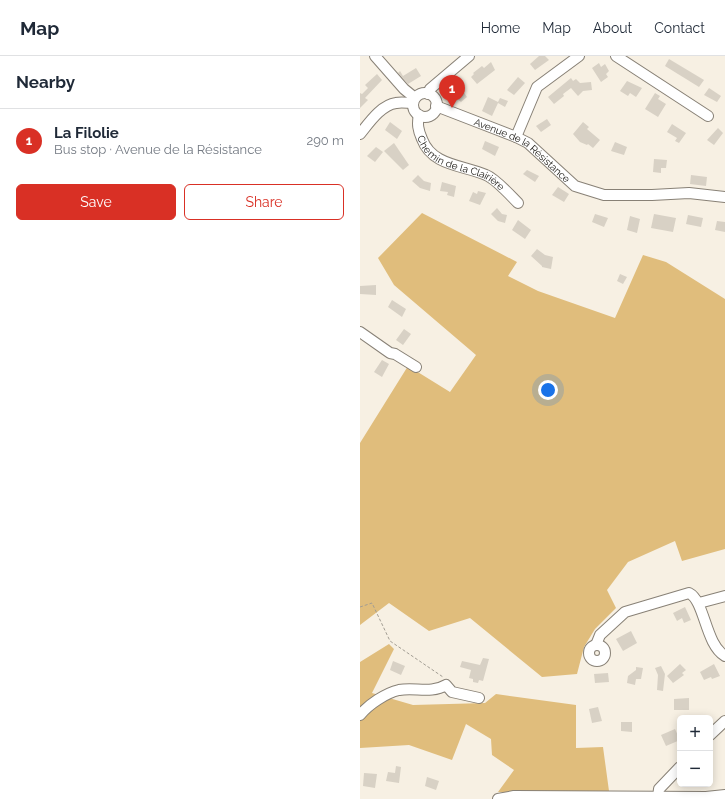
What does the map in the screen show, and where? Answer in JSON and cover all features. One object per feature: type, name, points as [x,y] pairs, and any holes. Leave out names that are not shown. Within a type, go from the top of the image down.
[{"type":"street","points":[[360,134],[373,119],[386,108],[396,103],[414,100],[421,94],[428,94],[434,98],[436,106],[432,115],[427,117],[419,115],[413,109],[414,100],[375,56]]},
{"type":"street","points":[[428,94],[430,89],[469,56]]},
{"type":"street","points":[[516,137],[537,87],[579,56]]},
{"type":"street","points":[[616,56],[708,116]]},
{"type":"street","name":"Avenue de la Résistance","points":[[436,106],[528,143],[575,186],[604,195],[689,193],[725,197]]},
{"type":"street","name":"Chemin de la Clairière","points":[[419,115],[418,130],[423,142],[431,153],[444,162],[488,175],[518,203]]},
{"type":"street","points":[[364,334],[390,353],[395,354],[416,367]]},
{"type":"street","points":[[596,646],[600,635],[622,615],[630,610],[685,593],[693,595],[699,603],[703,618],[716,648],[725,656]]},
{"type":"street","points":[[699,603],[725,596]]},
{"type":"street","points":[[360,715],[379,699],[400,690],[431,690],[446,685],[452,692],[480,698]]},
{"type":"street","points":[[713,732],[725,721]]},
{"type":"street","points":[[658,797],[659,789],[677,770]]},
{"type":"street","points":[[498,799],[514,796],[706,798],[725,795]]},
{"type":"path","points":[[360,607],[372,603],[390,641],[440,673],[444,677],[446,685]]},
{"type":"shaded area","points":[[422,213],[517,262],[508,276],[538,291],[615,318],[643,255],[666,262],[725,299],[725,549],[682,561],[675,541],[628,562],[607,590],[616,608],[595,629],[584,647],[577,674],[542,677],[470,618],[429,631],[389,603],[360,625],[360,443],[408,366],[450,392],[476,355],[394,285],[378,258]]},
{"type":"shaded area","points":[[389,644],[394,649],[372,693],[413,705],[485,703],[496,694],[576,705],[576,748],[603,747],[609,791],[498,792],[514,770],[492,755],[491,739],[466,724],[452,760],[409,745],[360,748],[360,662]]},
{"type":"building","points":[[539,56],[545,56],[549,60],[535,70],[530,64]]},
{"type":"building","points":[[669,59],[704,80],[699,87],[665,66]]},
{"type":"building","points":[[491,62],[495,70],[477,84],[471,77],[474,74],[473,73],[482,66],[484,68]]},
{"type":"building","points":[[599,63],[601,67],[605,64],[609,71],[606,74],[608,77],[601,82],[592,68]]},
{"type":"building","points":[[416,68],[421,76],[408,84],[398,73],[400,71],[403,76]]},
{"type":"building","points":[[377,74],[382,80],[365,98],[368,100],[360,108],[360,93],[362,94],[368,88],[365,85]]},
{"type":"building","points":[[518,77],[525,83],[514,95],[507,90]]},
{"type":"building","points":[[571,78],[573,81],[576,79],[580,83],[591,82],[592,90],[583,91],[578,96],[571,88],[554,104],[548,97]]},
{"type":"building","points":[[456,80],[467,97],[461,102],[450,92],[454,89],[450,85]]},
{"type":"building","points":[[627,81],[642,88],[636,97],[630,93],[628,96],[620,91]]},
{"type":"building","points":[[709,88],[721,96],[717,102],[704,95]]},
{"type":"building","points":[[655,93],[660,96],[658,99],[666,104],[658,117],[645,109]]},
{"type":"building","points":[[488,97],[498,102],[500,98],[508,101],[505,107],[498,103],[492,116],[482,111]]},
{"type":"building","points":[[547,119],[551,125],[541,132],[536,126]]},
{"type":"building","points":[[390,122],[402,131],[397,139],[385,130]]},
{"type":"building","points":[[583,122],[589,127],[587,129],[600,140],[593,148],[588,144],[587,145],[580,142],[573,134]]},
{"type":"building","points":[[672,124],[686,133],[679,143],[675,141],[677,138],[667,132]]},
{"type":"building","points":[[718,128],[723,133],[714,145],[707,140]]},
{"type":"building","points":[[485,141],[499,147],[495,156],[482,149]]},
{"type":"building","points":[[615,142],[627,147],[624,155],[611,151]]},
{"type":"building","points":[[394,143],[409,165],[403,170],[384,151]]},
{"type":"building","points":[[376,147],[383,152],[375,162],[367,156]]},
{"type":"building","points":[[654,159],[667,160],[666,168],[661,168],[661,173],[653,172]]},
{"type":"building","points":[[527,170],[539,176],[535,182],[523,174]]},
{"type":"building","points":[[418,175],[424,181],[431,183],[430,191],[420,188],[412,181]]},
{"type":"building","points":[[691,175],[707,177],[706,186],[690,184]]},
{"type":"building","points":[[442,182],[456,186],[454,197],[447,195],[448,192],[440,191]]},
{"type":"building","points":[[558,187],[569,194],[564,202],[552,195]]},
{"type":"building","points":[[478,191],[486,193],[480,205],[469,201],[473,192],[477,194]]},
{"type":"building","points":[[497,208],[502,214],[507,215],[505,223],[498,221],[491,214]]},
{"type":"building","points":[[595,214],[608,218],[604,227],[592,222]]},
{"type":"building","points":[[654,214],[676,218],[673,232],[651,228]]},
{"type":"building","points":[[688,215],[703,218],[701,227],[686,224]]},
{"type":"building","points":[[630,216],[640,219],[637,233],[627,230]]},
{"type":"building","points":[[518,220],[531,230],[525,239],[512,230]]},
{"type":"building","points":[[717,221],[725,222],[725,232],[715,230]]},
{"type":"building","points":[[537,249],[545,255],[553,257],[551,269],[542,267],[531,256]]},
{"type":"building","points":[[620,274],[627,277],[623,284],[617,281]]},
{"type":"building","points":[[376,285],[376,295],[360,294],[360,286]]},
{"type":"building","points":[[392,300],[406,309],[402,317],[388,307]]},
{"type":"building","points":[[404,329],[411,334],[403,345],[396,340]]},
{"type":"building","points":[[382,360],[389,364],[382,377],[374,372]]},
{"type":"building","points":[[685,607],[691,620],[684,623],[682,618],[677,621],[673,613]]},
{"type":"building","points":[[631,631],[637,643],[623,651],[616,639]]},
{"type":"building","points":[[483,658],[489,659],[483,681],[479,680],[478,683],[473,682],[473,679],[469,678],[471,670],[460,667],[462,661],[480,665]]},
{"type":"building","points":[[393,661],[405,666],[401,675],[390,670]]},
{"type":"building","points":[[680,664],[686,670],[682,673],[684,675],[673,683],[667,676]]},
{"type":"building","points":[[714,664],[720,676],[712,679],[711,677],[704,680],[700,672]]},
{"type":"building","points":[[661,666],[665,674],[663,691],[657,690],[658,675],[655,668]]},
{"type":"building","points":[[636,667],[643,668],[641,679],[636,679],[635,685],[627,683],[628,676],[636,670]]},
{"type":"building","points":[[608,673],[609,682],[595,683],[594,674]]},
{"type":"building","points":[[689,698],[689,710],[674,710],[674,699]]},
{"type":"building","points":[[598,707],[602,721],[592,723],[589,709]]},
{"type":"building","points":[[621,722],[632,722],[632,732],[621,731]]},
{"type":"building","points":[[675,729],[677,733],[677,741],[666,746],[661,735]]},
{"type":"building","points":[[396,766],[401,767],[399,783],[386,781],[388,772],[395,773]]},
{"type":"building","points":[[364,773],[377,774],[375,788],[363,786]]},
{"type":"building","points":[[427,777],[439,781],[436,790],[425,786]]},
{"type":"place","name":"La Filolie","points":[[452,108]]}]
